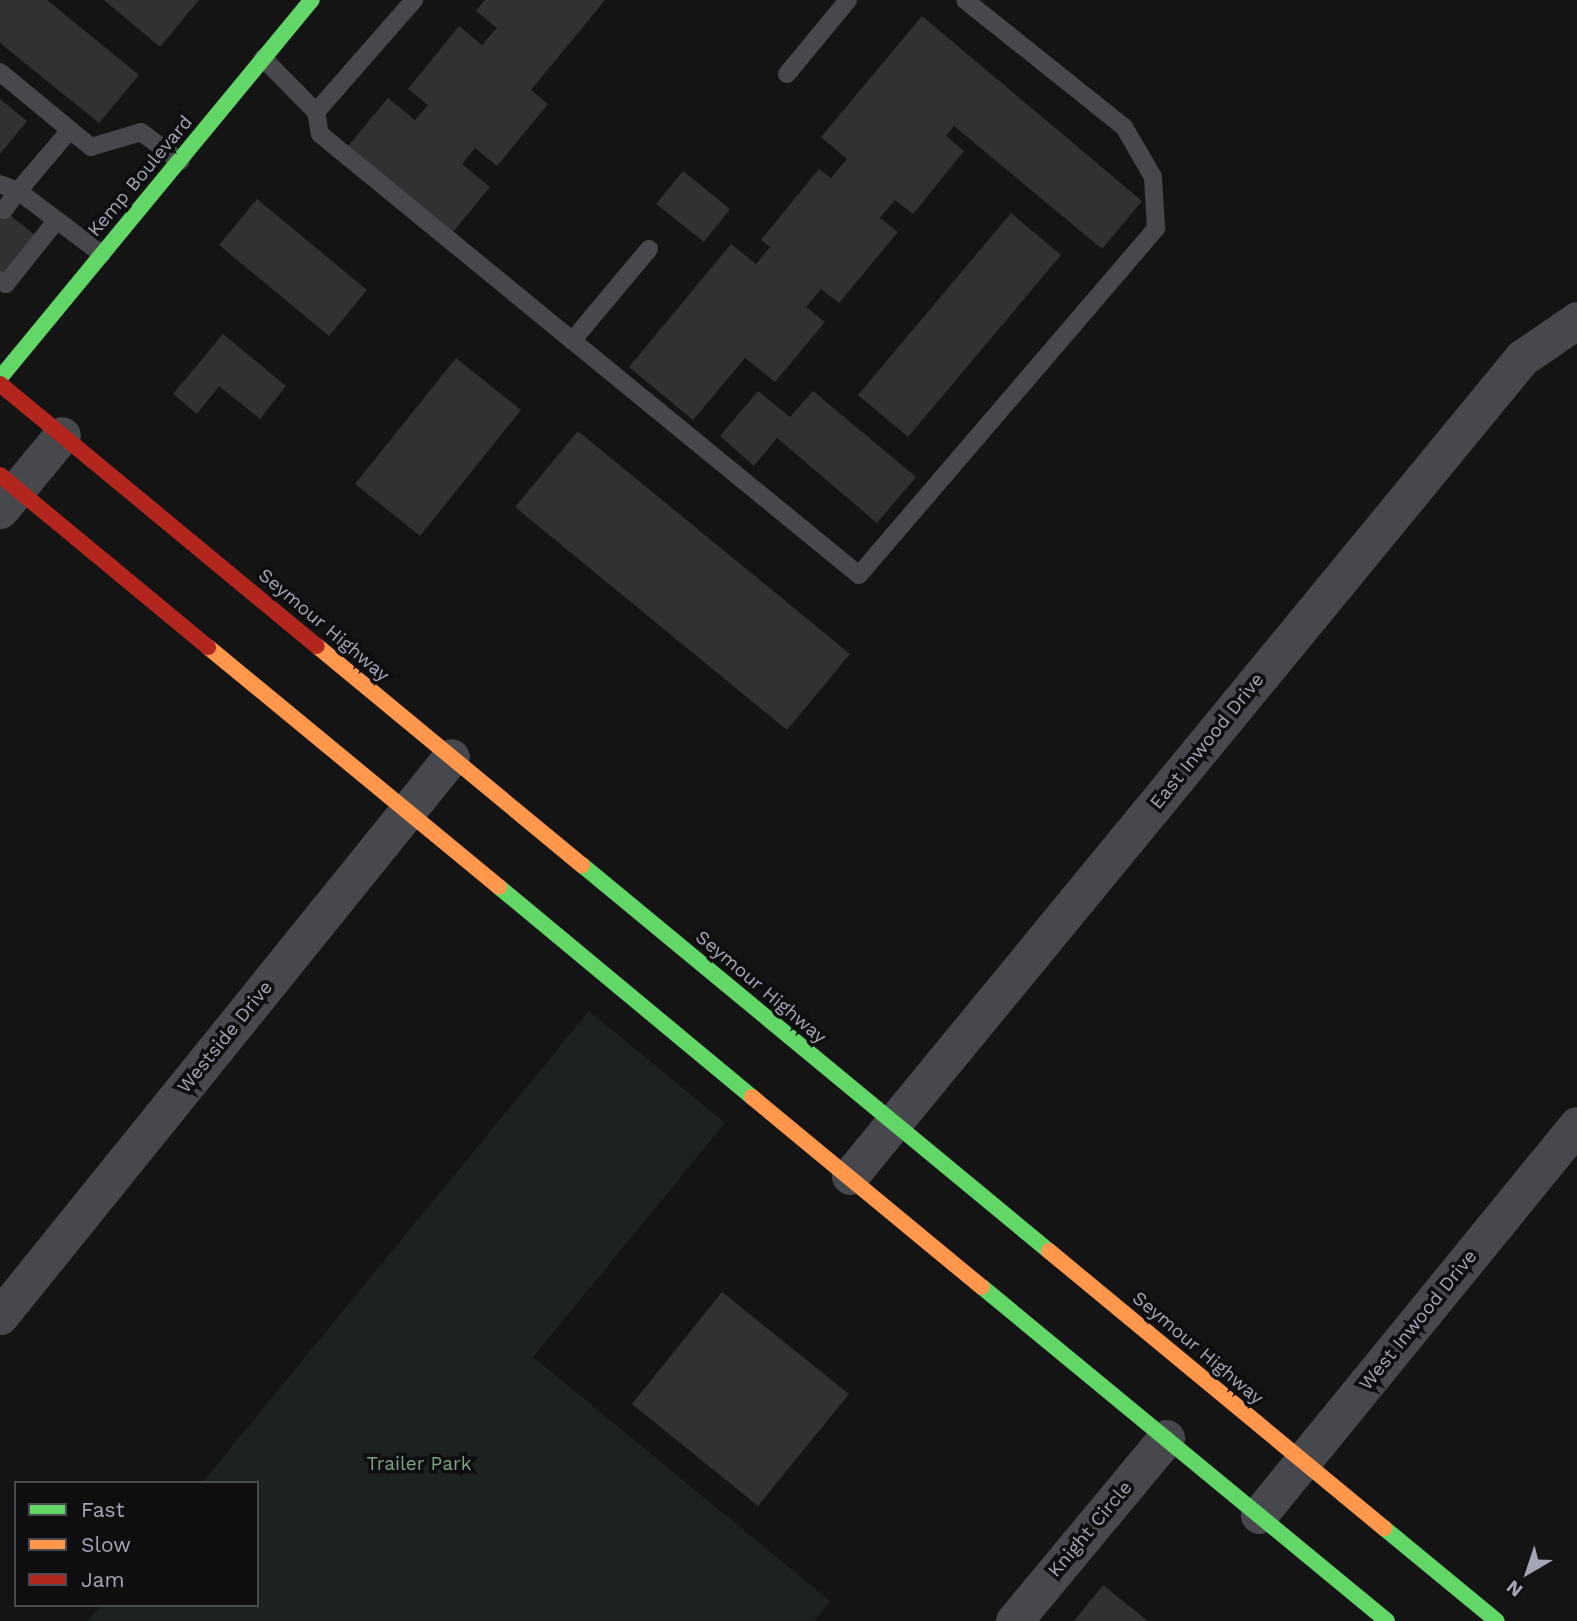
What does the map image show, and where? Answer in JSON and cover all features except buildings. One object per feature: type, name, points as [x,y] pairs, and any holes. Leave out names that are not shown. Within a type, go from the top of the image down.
[{"type":"main road","name":"Kemp Boulevard","points":[[0,378],[312,0]]},
{"type":"main road","name":"Seymour Highway","points":[[0,384],[1497,1621]]},
{"type":"main road","points":[[6,492],[408,810],[1387,1621]]},
{"type":"street","name":"East Inwood Drive","points":[[850,1176],[1522,358],[1577,320]]},
{"type":"street","points":[[6,492],[62,435]]},
{"type":"street","name":"Westside Drive","points":[[0,1316],[451,757]]},
{"type":"street","name":"West Inwood Drive","points":[[1259,1515],[1577,1125]]},
{"type":"street","name":"Knight Circle","points":[[1014,1621],[1166,1438]]},
{"type":"lane","points":[[316,112],[414,0]]},
{"type":"lane","points":[[787,74],[848,0]]},
{"type":"lane","points":[[263,58],[316,112],[320,134],[859,575],[1156,228],[1153,177],[1124,127],[965,0]]},
{"type":"lane","points":[[0,72],[90,147],[141,132],[180,161]]},
{"type":"lane","points":[[4,210],[70,130]]},
{"type":"lane","points":[[0,184],[18,191],[102,254]]},
{"type":"lane","points":[[0,280],[6,284],[55,221]]},
{"type":"lane","points":[[572,341],[649,249]]},
{"type":"green space","name":"Trailer Park","points":[[589,1011],[725,1123],[533,1357],[830,1601],[814,1621],[88,1621],[99,1607],[259,1607],[259,1481],[204,1481]]},
{"type":"traffic: fast","points":[[0,378],[312,0]]},
{"type":"traffic: fast","points":[[582,865],[1049,1251]]},
{"type":"traffic: fast","points":[[499,887],[752,1097]]},
{"type":"traffic: fast","points":[[982,1287],[1387,1621]]},
{"type":"traffic: fast","points":[[1384,1528],[1497,1621]]},
{"type":"traffic: slow","points":[[317,646],[582,865]]},
{"type":"traffic: slow","points":[[208,647],[499,887]]},
{"type":"traffic: slow","points":[[752,1097],[982,1287]]},
{"type":"traffic: slow","points":[[1049,1251],[1384,1528]]},
{"type":"traffic: jam","points":[[0,384],[317,646]]},
{"type":"traffic: jam","points":[[0,475],[208,647]]}]
